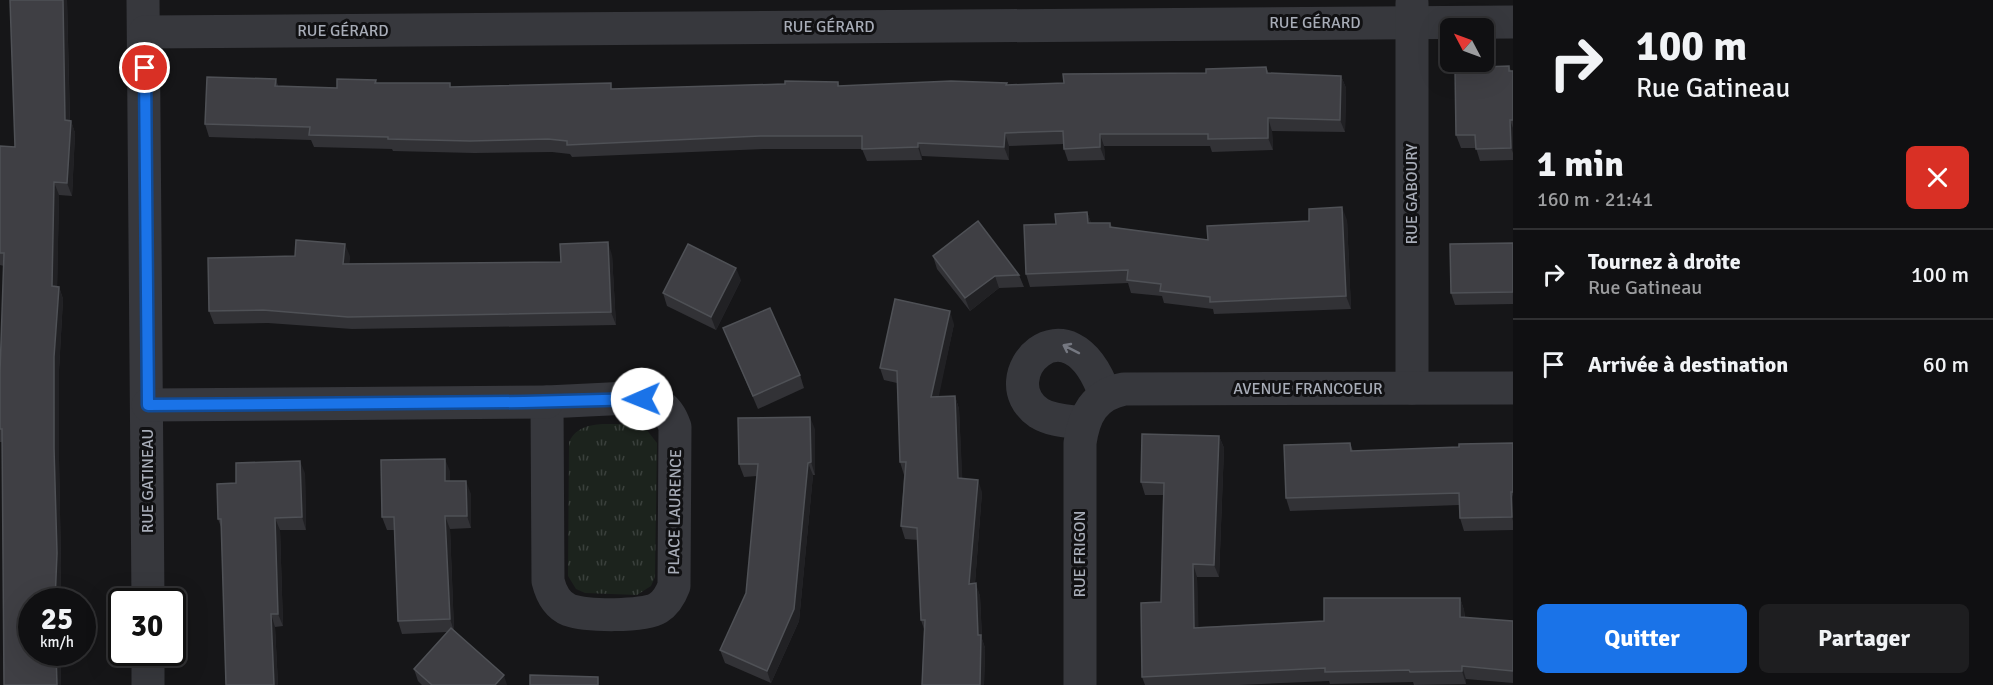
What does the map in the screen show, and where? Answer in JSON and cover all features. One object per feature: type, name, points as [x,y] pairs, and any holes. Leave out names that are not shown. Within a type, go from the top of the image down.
[{"type":"street","name":"RUE GATINEAU","points":[[143,0],[148,588]]},
{"type":"street","name":"RUE GÉRARD","points":[[145,32],[1412,11],[1513,22]]},
{"type":"street","name":"RUE GABOURY","points":[[1412,11],[1412,388]]},
{"type":"street","points":[[1066,345],[1083,356],[1092,366],[1105,394],[1091,406],[1083,423],[1050,418],[1032,407],[1022,387],[1025,368],[1048,347],[1066,345]]},
{"type":"street","name":"AVENUE FRANCOEUR","points":[[1105,394],[1124,388],[1513,388]]},
{"type":"street","name":"PLACE LAURENCE","points":[[148,405],[651,400],[663,406],[672,419],[676,432],[676,577],[670,594],[657,609],[634,614],[579,612],[562,605],[550,591],[547,570],[547,402]]},
{"type":"street","name":"RUE FRIGON","points":[[1080,685],[1080,452],[1083,423]]},
{"type":"street","points":[[148,666],[148,685]]},
{"type":"green space","points":[[629,424],[646,429],[657,443],[655,577],[651,586],[637,595],[585,593],[576,589],[568,576],[569,442],[574,435],[587,426]]},
{"type":"building","points":[[10,0],[63,0],[65,120],[71,121],[67,183],[54,182],[52,286],[59,287],[54,357],[56,588],[18,588],[18,666],[56,666],[57,685],[4,685],[0,372],[4,253],[0,253],[0,146],[15,147]]},
{"type":"building","points":[[1509,66],[1509,71],[1513,71],[1511,148],[1476,149],[1475,135],[1456,135],[1455,72],[1494,72],[1494,67]]},
{"type":"building","points":[[1266,67],[1267,73],[1341,76],[1340,120],[1268,118],[1268,138],[1208,139],[1208,134],[1100,134],[1100,147],[1064,149],[1063,131],[1005,133],[1004,147],[918,143],[918,147],[862,149],[862,136],[760,136],[567,145],[567,141],[548,139],[470,141],[309,135],[310,127],[205,124],[207,77],[276,79],[275,86],[337,88],[337,79],[376,80],[375,83],[450,83],[450,87],[611,83],[611,89],[785,84],[785,81],[838,82],[838,86],[951,81],[1007,83],[1006,85],[1064,83],[1063,74],[1206,73],[1206,69]]},
{"type":"building","points":[[1342,207],[1346,296],[1210,302],[1210,297],[1160,291],[1161,284],[1127,280],[1128,270],[1026,274],[1024,225],[1056,224],[1055,214],[1087,212],[1088,223],[1110,223],[1110,227],[1208,240],[1207,226],[1309,221],[1309,209]]},
{"type":"building","points":[[978,221],[1019,275],[995,276],[965,298],[933,256]]},
{"type":"building","points":[[296,240],[345,244],[343,264],[561,262],[560,244],[608,242],[611,312],[348,317],[263,310],[209,311],[208,258],[295,256]]},
{"type":"building","points":[[1513,243],[1513,292],[1451,293],[1450,244]]},
{"type":"building","points":[[688,244],[736,268],[711,317],[663,293]]},
{"type":"building","points":[[895,299],[950,311],[931,397],[955,396],[958,478],[978,480],[969,584],[976,583],[978,635],[981,635],[980,685],[922,685],[925,620],[921,620],[917,528],[901,526],[906,462],[900,462],[897,371],[880,368]]},
{"type":"building","points":[[770,308],[800,375],[753,396],[723,328]]},
{"type":"building","points":[[810,417],[811,462],[808,463],[794,609],[767,671],[720,650],[746,593],[758,464],[739,464],[738,418]]},
{"type":"building","points":[[1142,434],[1219,436],[1214,565],[1193,564],[1194,628],[1324,621],[1324,598],[1460,598],[1460,617],[1513,621],[1513,671],[1462,666],[1462,671],[1410,672],[1409,670],[1325,672],[1325,668],[1142,677],[1141,603],[1161,602],[1164,483],[1141,482]]},
{"type":"building","points":[[1350,443],[1351,451],[1513,443],[1512,517],[1460,518],[1459,493],[1286,498],[1284,445]]},
{"type":"building","points":[[445,459],[445,481],[466,481],[467,516],[445,516],[450,619],[398,621],[394,517],[382,517],[381,460]]},
{"type":"building","points":[[300,461],[302,517],[275,518],[278,614],[271,614],[274,685],[226,685],[221,519],[218,519],[217,484],[236,483],[236,463]]},
{"type":"building","points":[[451,628],[504,675],[495,685],[432,685],[414,669]]},
{"type":"building","points":[[530,675],[598,677],[598,685],[530,685]]},
{"type":"route","points":[[145,68],[148,405],[547,402],[642,399]]}]
